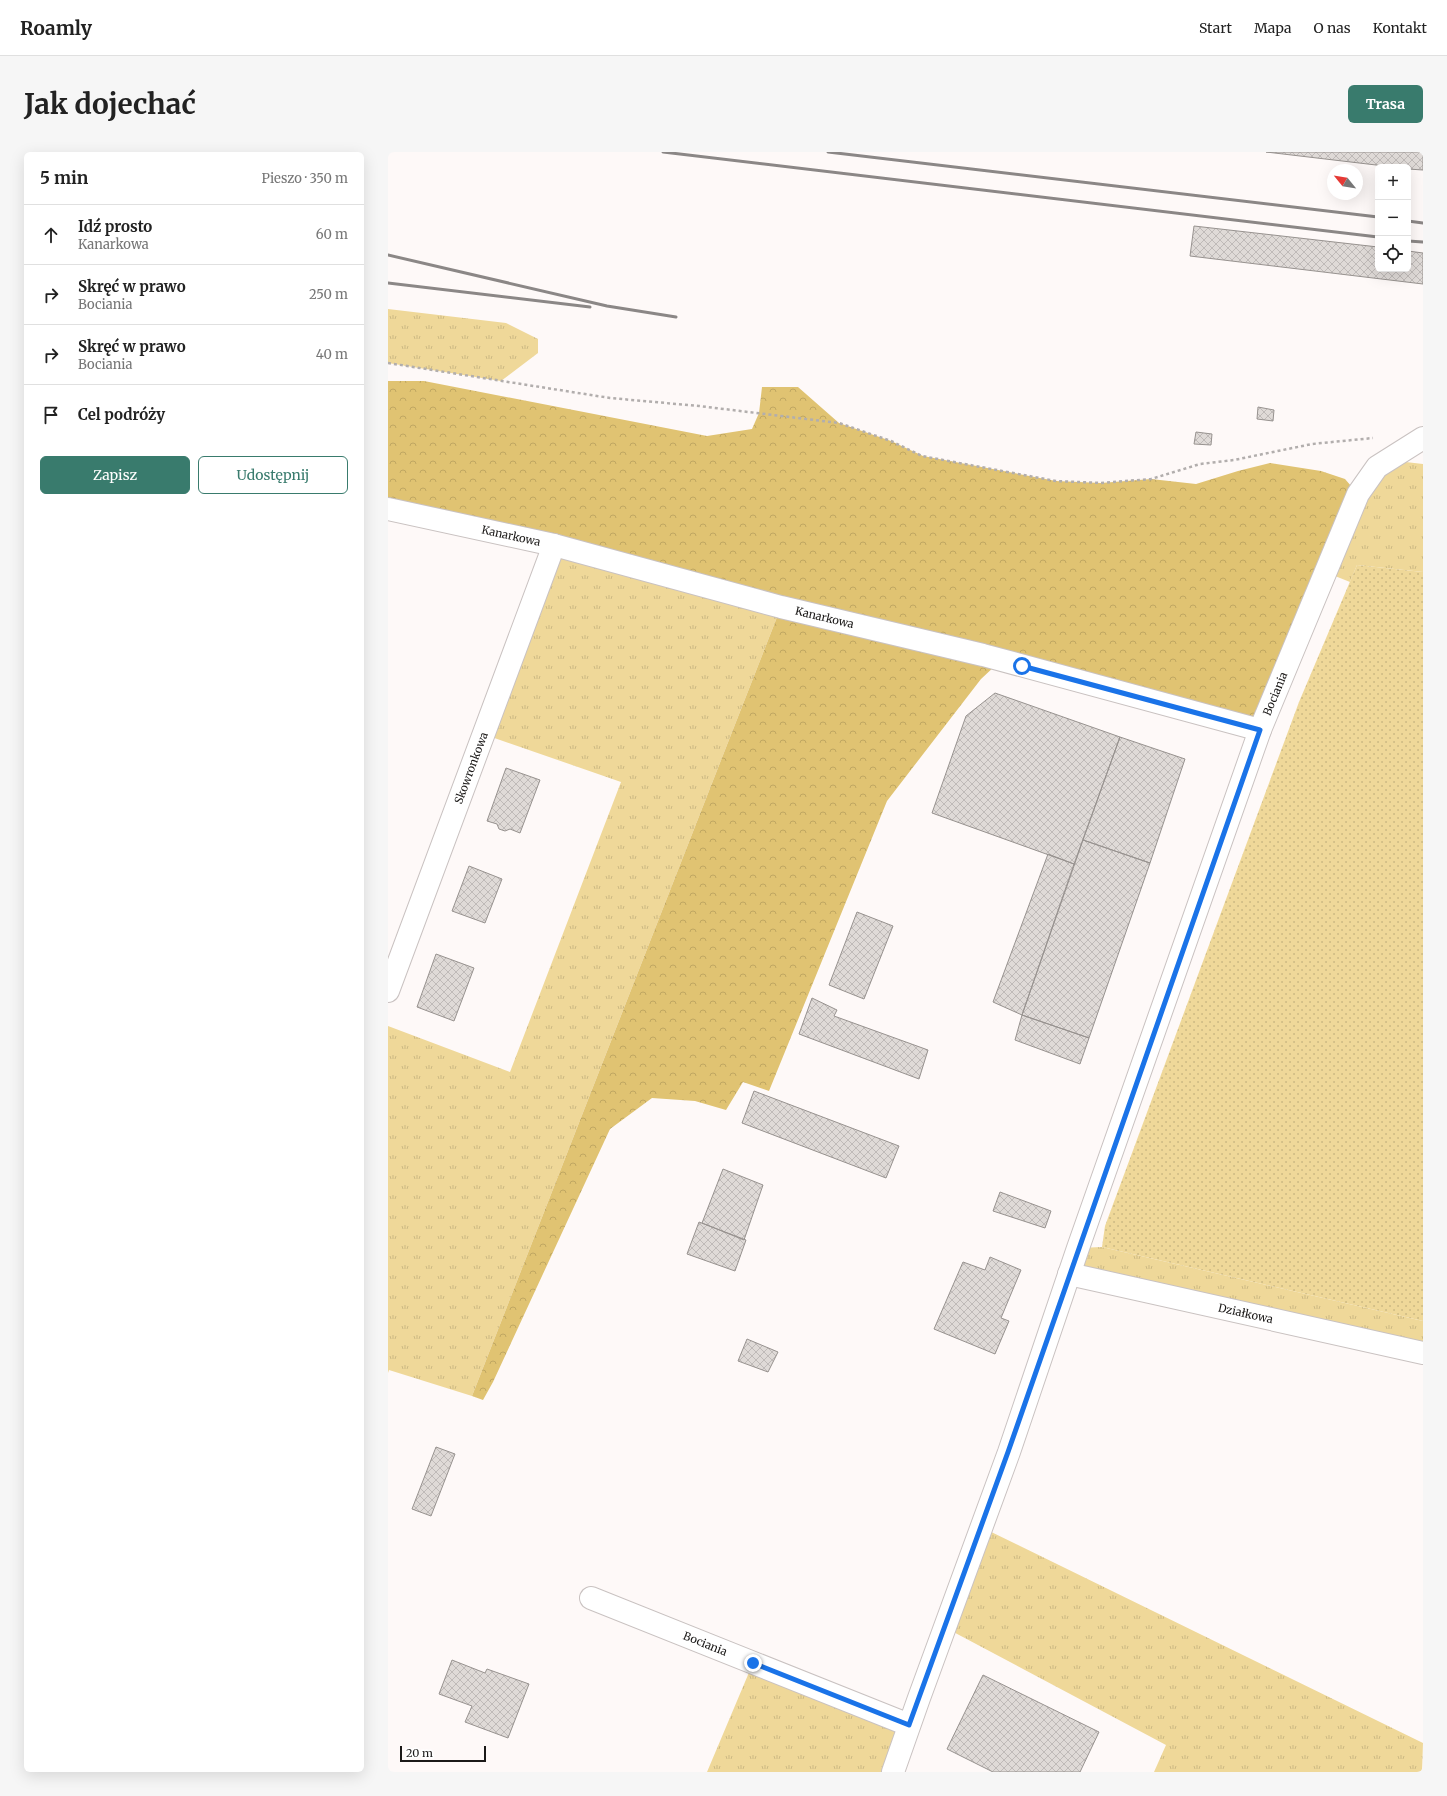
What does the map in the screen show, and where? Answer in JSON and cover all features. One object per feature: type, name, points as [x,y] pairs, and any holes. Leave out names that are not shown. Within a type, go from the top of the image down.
[{"type":"street","name":"Bociania","points":[[893,1772],[1008,1452],[1260,730],[1358,494],[1377,467],[1423,438]]},
{"type":"street","name":"Kanarkowa","points":[[388,509],[554,545],[781,607],[983,655],[1260,730]]},
{"type":"street","name":"Skowronkowa","points":[[388,991],[554,545]]},
{"type":"street","name":"Działkowa","points":[[1069,1274],[1423,1353]]},
{"type":"street","name":"Bociania","points":[[591,1598],[909,1725]]},
{"type":"path","points":[[388,363],[610,398],[699,406],[839,423],[891,441],[922,456],[1056,481],[1101,483],[1151,479],[1200,464],[1272,454],[1312,444],[1379,438]]},
{"type":"green space","points":[[388,309],[506,323],[538,339],[538,353],[501,381],[388,363]]},
{"type":"green space","points":[[388,381],[424,381],[707,436],[752,429],[759,413],[762,387],[798,387],[839,423],[891,441],[923,456],[1056,481],[1101,483],[1151,479],[1196,484],[1270,463],[1321,471],[1345,479],[1358,494],[1260,730],[1010,652],[981,679],[887,801],[769,1091],[743,1082],[726,1110],[695,1101],[652,1098],[610,1129],[493,1382],[483,1400],[472,1396],[781,607],[388,509]]},
{"type":"green space","points":[[1397,461],[1423,464],[1423,572],[1357,565],[1350,582],[1325,572],[1358,494]]},
{"type":"green space","points":[[554,545],[781,607],[472,1396],[389,1370],[388,1373],[388,1026],[510,1072],[621,782],[483,734]]},
{"type":"green space","points":[[1357,565],[1423,572],[1423,1321],[1102,1247],[1105,1226],[1299,702]]},
{"type":"green space","points":[[1102,1247],[1423,1321],[1423,1353],[1069,1274],[1078,1248]]},
{"type":"green space","points":[[981,1527],[1423,1743],[1422,1772],[1154,1772],[1166,1745],[944,1627]]},
{"type":"green space","points":[[753,1663],[909,1725],[893,1772],[707,1772]]},
{"type":"building","points":[[1266,152],[1423,152],[1423,170],[1411,169],[1411,164],[1375,165]]},
{"type":"building","points":[[1194,226],[1375,247],[1375,272],[1411,272],[1411,251],[1423,253],[1423,284],[1190,256]]},
{"type":"building","points":[[1258,407],[1274,410],[1273,421],[1257,419]]},
{"type":"building","points":[[1196,432],[1212,434],[1211,445],[1194,444]]},
{"type":"building","points":[[995,693],[1120,737],[1074,864],[932,813],[966,716]]},
{"type":"building","points":[[1120,737],[1185,759],[1150,863],[1083,840]]},
{"type":"building","points":[[506,768],[540,780],[520,833],[510,829],[505,831],[499,829],[497,824],[487,821]]},
{"type":"building","points":[[1083,840],[1150,863],[1089,1038],[1022,1015]]},
{"type":"building","points":[[1048,854],[1074,864],[1022,1015],[993,1002]]},
{"type":"building","points":[[469,866],[502,879],[485,923],[452,911]]},
{"type":"building","points":[[857,912],[893,926],[864,999],[829,985]]},
{"type":"building","points":[[436,954],[474,968],[454,1021],[417,1007]]},
{"type":"building","points":[[812,998],[837,1010],[834,1016],[928,1050],[919,1079],[799,1034]]},
{"type":"building","points":[[1022,1015],[1089,1038],[1080,1064],[1015,1040]]},
{"type":"building","points":[[754,1091],[899,1146],[886,1178],[742,1123]]},
{"type":"building","points":[[723,1169],[763,1185],[744,1240],[702,1223]]},
{"type":"building","points":[[1000,1192],[1051,1211],[1045,1228],[993,1211]]},
{"type":"building","points":[[699,1222],[746,1240],[735,1271],[687,1254]]},
{"type":"building","points":[[990,1257],[1021,1270],[1001,1318],[1009,1321],[995,1354],[934,1329],[963,1262],[985,1270]]},
{"type":"building","points":[[747,1339],[778,1352],[768,1372],[738,1361]]},
{"type":"building","points":[[436,1447],[455,1454],[431,1516],[412,1509]]},
{"type":"building","points":[[452,1660],[485,1673],[487,1669],[529,1684],[508,1738],[465,1722],[472,1706],[439,1694]]},
{"type":"building","points":[[983,1675],[1099,1732],[1080,1772],[993,1772],[947,1749]]},
{"type":"railway","points":[[663,152],[1375,237]]},
{"type":"railway","points":[[828,152],[1375,217]]},
{"type":"railway","points":[[1411,221],[1423,223]]},
{"type":"railway","points":[[1411,241],[1423,242]]},
{"type":"railway","points":[[388,255],[607,306],[676,317]]},
{"type":"railway","points":[[388,283],[590,307]]},
{"type":"route","points":[[753,1663],[909,1725],[1008,1452],[1260,730],[1022,666]]}]
